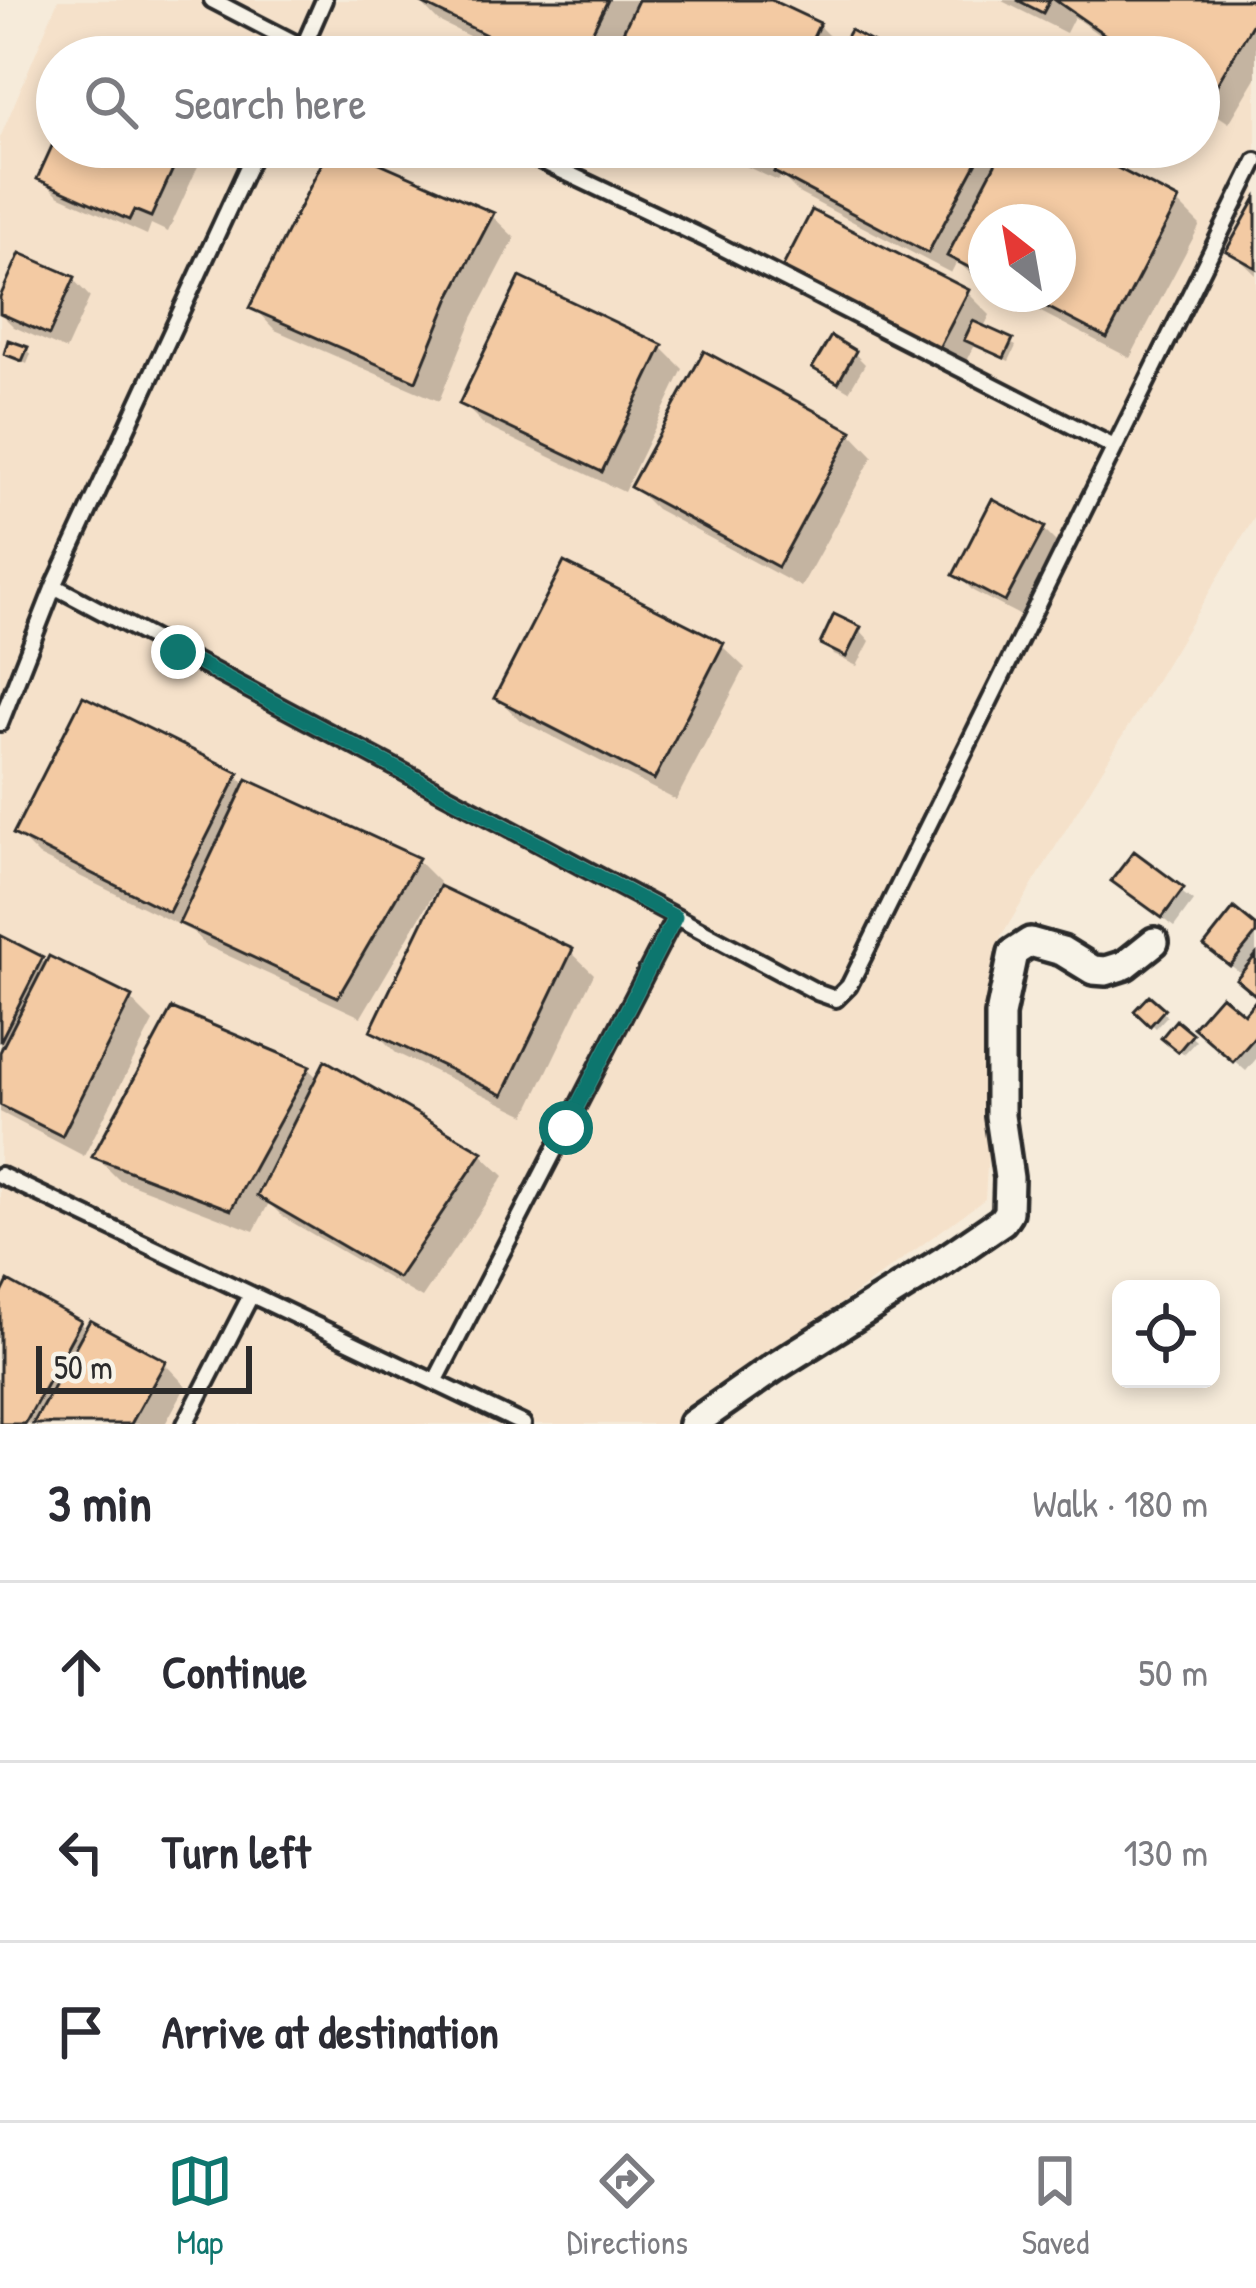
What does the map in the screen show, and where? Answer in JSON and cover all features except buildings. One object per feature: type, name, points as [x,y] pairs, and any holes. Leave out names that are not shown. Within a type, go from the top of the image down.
[{"type":"street","points":[[693,1424],[1002,1221],[1008,1212],[1009,1178],[1000,1116],[1000,1015],[1012,953],[1030,942],[1062,951],[1093,970],[1106,970],[1125,965],[1154,942]]},
{"type":"lane","points":[[212,0],[274,36]]},
{"type":"lane","points":[[308,36],[324,0]]},
{"type":"lane","points":[[54,586],[836,999],[849,986],[1256,161]]},
{"type":"lane","points":[[0,723],[54,586],[247,168]]},
{"type":"lane","points":[[556,168],[1114,447]]},
{"type":"lane","points":[[435,1382],[675,917]]},
{"type":"lane","points":[[0,1175],[523,1424]]},
{"type":"lane","points":[[185,1424],[250,1297]]},
{"type":"shaded area","points":[[58,0],[1256,0],[1256,515],[1001,937],[985,1199],[675,1424],[0,1424],[0,138],[36,52],[36,168],[1220,168],[1220,36],[43,36]]},
{"type":"route","points":[[178,652],[675,917],[566,1128]]}]
